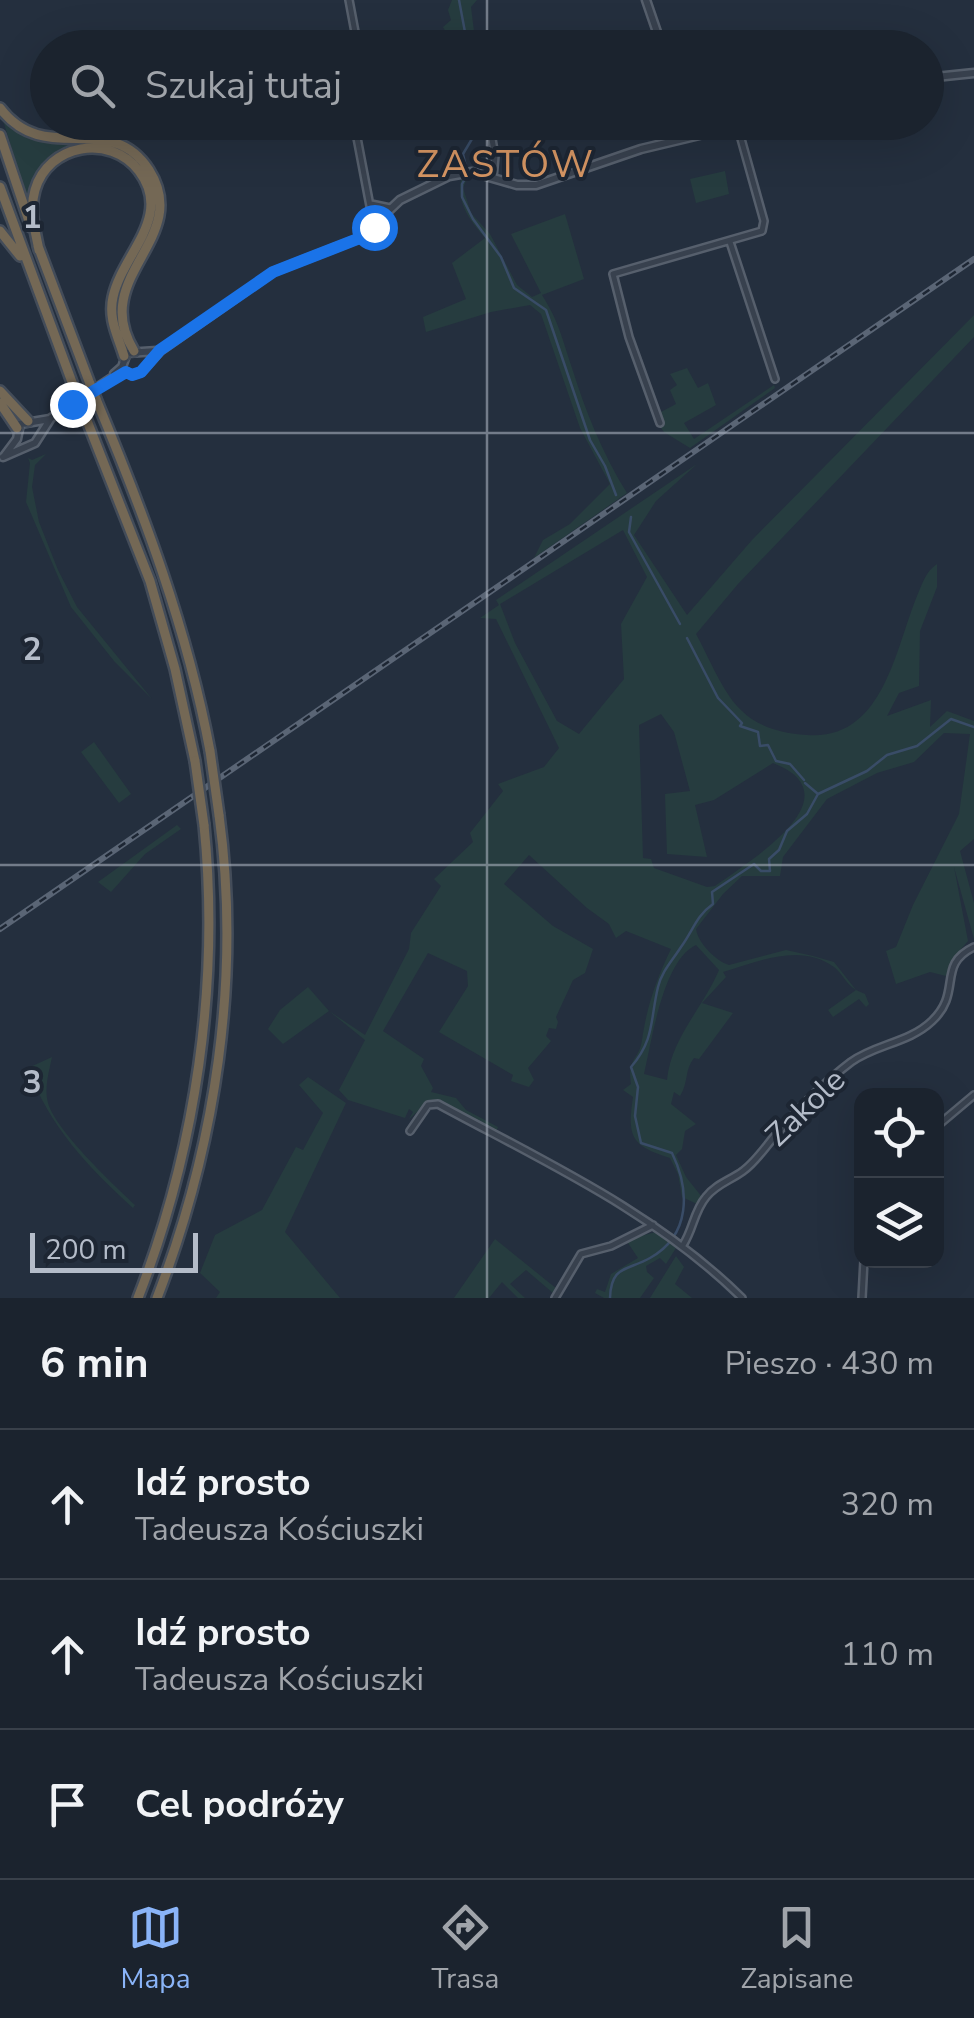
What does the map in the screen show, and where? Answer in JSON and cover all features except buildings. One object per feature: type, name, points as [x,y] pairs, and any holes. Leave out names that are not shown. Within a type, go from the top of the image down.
[{"type":"highway","points":[[0,108],[14,124],[30,132]]},
{"type":"highway","points":[[0,135],[39,250],[171,592],[192,664],[219,815],[228,928],[213,1103],[186,1217],[158,1298]]},
{"type":"highway","points":[[105,140],[135,154],[152,175],[159,200],[157,224],[127,283],[120,306],[130,360]]},
{"type":"highway","points":[[39,250],[32,212],[34,196],[41,175],[55,160],[79,148],[98,148],[122,156],[138,170],[150,196],[149,221],[116,286],[112,302],[112,322],[130,360]]},
{"type":"highway","points":[[0,187],[155,597],[176,669],[204,824],[210,925],[203,1036],[182,1153],[138,1298]]},
{"type":"highway","points":[[0,230],[29,269]]},
{"type":"highway","points":[[0,391],[31,422]]},
{"type":"highway","points":[[0,403],[17,434]]},
{"type":"street","points":[[349,0],[355,30]]},
{"type":"street","points":[[646,0],[658,30]]},
{"type":"street","points":[[944,76],[974,73]]},
{"type":"street","points":[[358,140],[374,227]]},
{"type":"street","points":[[493,140],[496,156],[493,178]]},
{"type":"street","points":[[130,360],[138,374],[160,350],[273,272],[360,238],[400,200],[454,174],[472,172],[517,185],[536,184],[641,149],[683,140]]},
{"type":"street","points":[[660,423],[636,360],[613,274],[759,234],[764,226],[741,140]]},
{"type":"street","points":[[370,204],[390,208]]},
{"type":"street","points":[[730,242],[775,379]]},
{"type":"street","points":[[2,459],[35,443],[51,418],[110,379],[130,360],[160,350]]},
{"type":"street","points":[[130,360],[146,364]]},
{"type":"street","points":[[2,459],[17,434],[31,422],[51,418]]},
{"type":"street","points":[[31,422],[40,431]]},
{"type":"street","points":[[17,434],[26,446]]},
{"type":"street","name":"Zakole","points":[[681,1244],[704,1199],[744,1170],[787,1122],[854,1060],[920,1032],[939,1014],[952,986],[952,965],[958,955],[974,947]]},
{"type":"street","points":[[944,1120],[974,1095]]},
{"type":"street","points":[[410,1131],[428,1105],[438,1104],[614,1197],[681,1244],[742,1298]]},
{"type":"street","points":[[554,1298],[581,1254],[611,1246],[653,1225]]},
{"type":"street","points":[[862,1298],[864,1268]]},
{"type":"green space","points":[[452,0],[477,0],[471,7],[474,30],[445,30],[443,27],[451,20],[448,10]]},
{"type":"green space","points":[[2,117],[30,136],[30,140],[104,145],[77,146],[54,157],[37,176],[28,201]]},
{"type":"green space","points":[[725,171],[729,194],[696,203],[690,179]]},
{"type":"green space","points":[[462,176],[468,176],[463,188],[471,213],[490,234],[517,285],[532,297],[541,293],[511,234],[565,214],[584,279],[542,295],[560,330],[595,432],[627,493],[534,558],[543,540],[570,524],[610,484],[580,428],[541,314],[530,305],[491,312],[426,332],[423,317],[466,299],[452,263],[485,238],[462,202]]},
{"type":"green space","points":[[974,315],[974,337],[738,584],[696,634],[725,689],[747,716],[782,732],[833,733],[853,723],[882,688],[923,582],[937,564],[937,587],[920,631],[919,686],[899,693],[887,716],[931,700],[930,727],[947,711],[974,721],[974,839],[960,851],[974,903],[974,939],[954,867],[968,941],[951,961],[946,976],[930,972],[896,984],[886,951],[896,947],[959,814],[970,734],[944,733],[914,762],[877,773],[827,799],[783,857],[780,876],[742,876],[696,929],[708,951],[729,965],[786,950],[834,962],[856,990],[834,967],[807,956],[778,956],[723,972],[726,977],[702,1003],[733,1013],[699,1059],[694,1058],[683,1091],[680,1096],[674,1092],[671,1104],[696,1124],[685,1131],[682,1149],[676,1155],[686,1177],[702,1197],[697,1204],[682,1197],[670,1158],[647,1149],[635,1138],[631,1122],[633,1097],[623,1090],[631,1084],[632,1064],[641,1047],[649,1004],[671,949],[626,931],[616,938],[609,924],[529,855],[504,884],[553,926],[593,949],[585,973],[573,980],[556,1017],[556,1029],[549,1028],[546,1036],[551,1041],[528,1068],[534,1080],[529,1087],[511,1081],[513,1075],[439,1032],[468,986],[467,971],[428,953],[383,1031],[424,1059],[421,1066],[433,1088],[431,1092],[456,1098],[466,1110],[498,1127],[496,1132],[441,1100],[430,1101],[409,1119],[413,1112],[409,1109],[405,1118],[348,1100],[339,1090],[365,1040],[329,1011],[365,1035],[409,949],[411,933],[441,886],[434,879],[473,842],[470,833],[503,791],[498,784],[544,767],[559,748],[496,619],[480,618],[499,605],[496,600],[697,464],[656,501],[634,535],[687,615],[752,540]],"holes":[[[623,530],[647,577],[621,624],[624,679],[579,734],[557,721],[515,643],[500,604]],[[661,714],[674,732],[690,791],[665,794],[667,854],[707,857],[695,805],[714,800],[773,763],[796,777],[804,793],[801,810],[770,845],[715,886],[707,887],[654,868],[651,859],[643,858],[639,725]],[[696,945],[719,970],[681,1037],[667,1080],[644,1074],[667,983],[685,953]]]},
{"type":"green space","points":[[687,368],[698,388],[708,383],[716,405],[684,423],[694,439],[774,385],[775,388],[690,448],[658,424],[663,422],[659,413],[676,404],[670,390],[677,385],[670,374]]},
{"type":"green space","points":[[46,454],[35,465],[32,487],[39,522],[58,570],[77,607],[152,699],[114,661],[71,607],[26,502],[28,458]]},
{"type":"green space","points":[[94,742],[131,794],[119,803],[81,752]]},
{"type":"green space","points":[[177,825],[181,829],[145,854],[111,892],[98,882]]},
{"type":"green space","points":[[308,987],[329,1011],[283,1044],[268,1029],[280,1010]]},
{"type":"green space","points":[[856,990],[865,994],[869,1004],[866,1007],[859,999],[833,1017],[828,1010]]},
{"type":"green space","points":[[52,1057],[47,1092],[53,1115],[86,1157],[135,1205],[133,1208],[86,1161],[47,1109],[28,1068]]},
{"type":"green space","points":[[308,1077],[346,1103],[285,1232],[340,1298],[216,1298],[220,1292],[200,1273],[215,1235],[262,1210],[296,1147],[303,1150],[323,1113],[299,1085]]},
{"type":"green space","points":[[656,1232],[676,1248],[666,1264],[660,1258],[646,1266],[654,1278],[640,1298],[604,1298],[595,1293],[597,1289],[605,1292],[611,1274],[638,1258],[626,1240]]},
{"type":"green space","points":[[495,1239],[557,1289],[553,1293],[526,1270],[510,1284],[525,1298],[518,1298],[502,1282],[489,1298],[454,1298]]},
{"type":"green space","points":[[676,1256],[684,1267],[675,1284],[692,1298],[650,1298]]},
{"type":"waterway","points":[[459,0],[465,30]]},
{"type":"waterway","points":[[466,167],[463,154],[471,140]]},
{"type":"waterway","points":[[466,177],[462,197],[501,257],[514,288],[546,310],[590,440],[616,495]]},
{"type":"waterway","points":[[631,517],[629,532],[680,624]]},
{"type":"waterway","points":[[687,638],[718,698],[742,723],[740,726],[758,732],[760,746],[768,745],[776,761],[790,764],[804,780]]},
{"type":"waterway","points":[[610,1298],[617,1274],[663,1248],[680,1224],[684,1196],[678,1167],[672,1153],[641,1143],[635,1116],[638,1087],[631,1067],[648,1038],[662,976],[713,904],[712,892],[754,864],[761,871],[770,871],[769,859],[779,850],[787,831],[807,814],[818,794],[867,771],[887,755],[917,746],[951,719],[974,727]]},
{"type":"waterway","points":[[805,783],[818,794]]},
{"type":"railway","points":[[0,929],[974,259]]},
{"type":"district","name":"ZASTÓW","points":[[506,164]]},
{"type":"route","points":[[72,404],[110,379],[144,370],[160,350],[258,280],[347,244],[374,227]]}]
